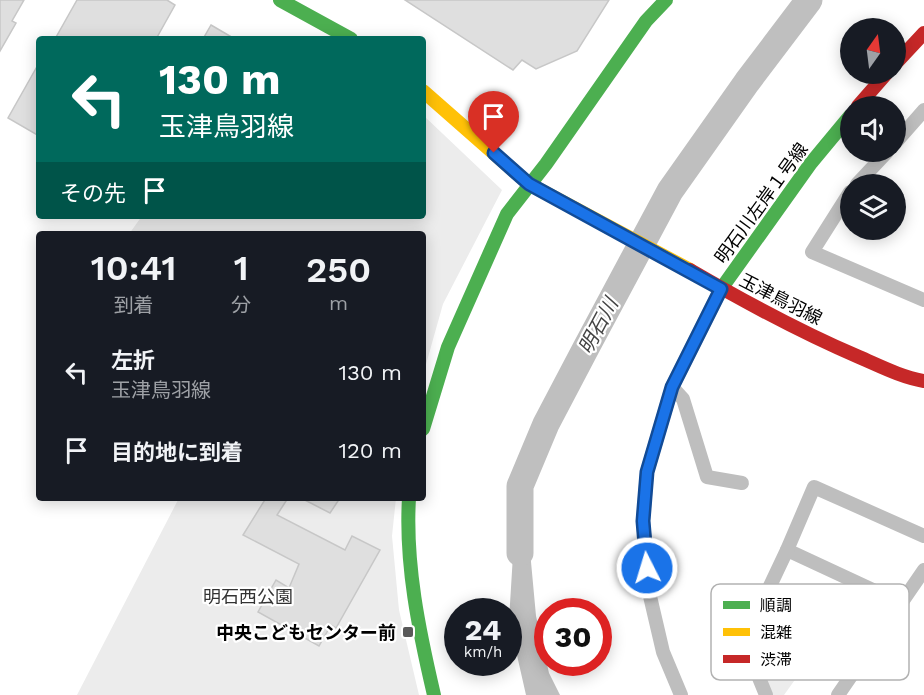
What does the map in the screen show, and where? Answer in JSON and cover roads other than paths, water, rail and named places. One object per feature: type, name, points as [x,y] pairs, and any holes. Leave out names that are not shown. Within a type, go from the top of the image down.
[{"type":"street","points":[[280,0],[346,36]]},
{"type":"street","points":[[426,419],[448,347],[507,214],[546,164],[646,21],[666,0]]},
{"type":"street","points":[[906,52],[924,33]]},
{"type":"street","points":[[867,96],[877,84]]},
{"type":"street","name":"玉津鳥羽線","points":[[426,94],[529,184],[721,289],[833,346],[908,378],[924,381]]},
{"type":"street","points":[[906,131],[924,110]]},
{"type":"street","name":"明石川左岸１号線","points":[[681,695],[663,652],[649,592],[643,521],[647,472],[672,387],[721,289],[810,163],[840,128]]},
{"type":"street","points":[[866,174],[878,162]]},
{"type":"street","points":[[840,208],[812,252],[924,300]]},
{"type":"street","points":[[672,387],[683,399],[707,477],[742,483]]},
{"type":"street","points":[[771,584],[814,487],[924,536]]},
{"type":"street","points":[[409,501],[407,531],[420,634],[434,695]]},
{"type":"street","points":[[787,550],[860,584]]},
{"type":"street","points":[[909,592],[924,570]]},
{"type":"street","points":[[760,680],[766,695]]},
{"type":"street","points":[[838,695],[848,680]]},
{"type":"waterway","name":"明石川","points":[[520,553],[520,486],[546,424],[670,191],[747,82],[809,0]]},
{"type":"place","name":"中央こどもセンター前","points":[[408,632]]},
{"type":"park label","name":"明石西公園","points":[[248,596]]}]
